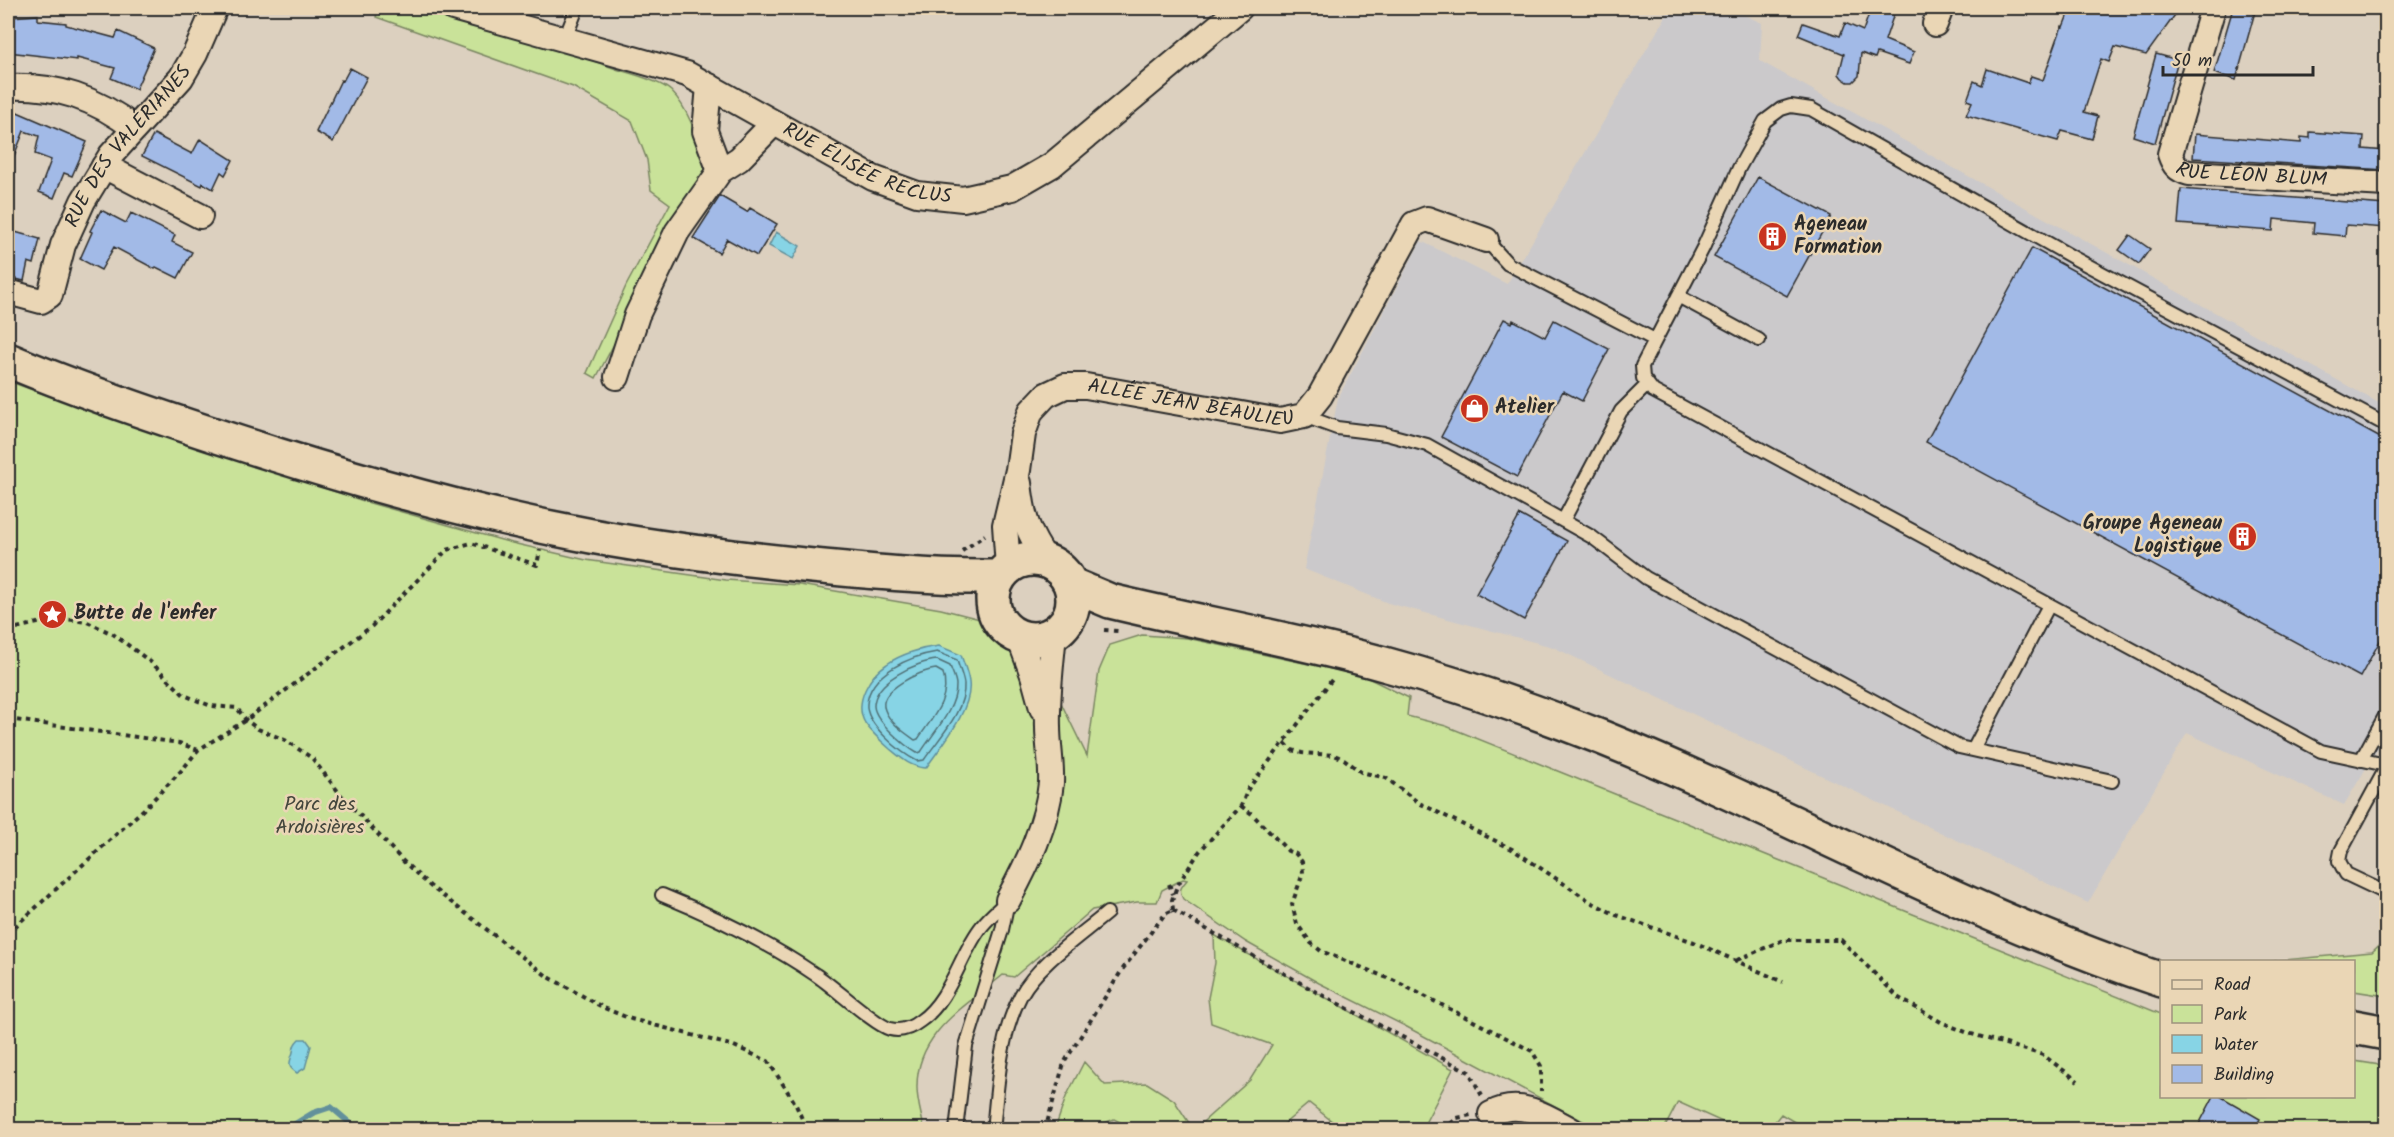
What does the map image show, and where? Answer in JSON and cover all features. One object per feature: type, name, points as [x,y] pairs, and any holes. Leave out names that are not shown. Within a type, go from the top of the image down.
[{"type":"main road","points":[[8,360],[163,418],[297,461],[428,500],[544,526],[682,550],[865,571],[959,578],[1003,572]]},
{"type":"main road","points":[[1060,627],[1072,609],[1074,597],[1066,575],[1047,561],[1034,558],[1020,560],[1003,572],[994,588],[994,611],[1008,631],[1019,637],[1030,639],[1060,627],[1107,616],[1181,619]]},
{"type":"main road","points":[[865,571],[956,594],[994,611]]},
{"type":"main road","points":[[1071,585],[1110,601],[1181,619],[1288,641],[1342,663],[1383,663],[1477,692],[1602,738],[1986,912],[2093,956],[2160,979]]},
{"type":"main road","points":[[2355,1028],[2386,1033]]},
{"type":"street","name":"RUE DES VALÉRIANES","points":[[8,292],[41,301],[50,295],[63,245],[82,201],[104,166],[134,128],[181,78],[195,54],[215,8]]},
{"type":"street","name":"RUE ÉLISÉE RECLUS","points":[[453,8],[687,74],[873,178],[917,194],[963,199],[1012,188],[1052,165],[1240,8]]},
{"type":"street","name":"RUE LÉON BLUM","points":[[2213,8],[2170,154],[2179,170],[2189,173],[2386,184]]},
{"type":"street","points":[[708,86],[705,131],[720,171]]},
{"type":"street","points":[[8,87],[47,87],[73,93],[110,110],[134,128]]},
{"type":"street","points":[[617,377],[637,315],[677,232],[720,171],[739,159],[774,123]]},
{"type":"street","points":[[104,166],[200,216]]},
{"type":"street","name":"ALLÉE JEAN BEAULIEU","points":[[1003,572],[1005,525],[1018,470],[1023,434],[1031,411],[1046,395],[1065,386],[1086,386],[1280,421],[1304,416],[1320,396],[1414,224],[1427,219],[1486,240]]},
{"type":"street","name":"ALLÉE JEAN BEAULIEU","points":[[1018,470],[1025,521],[1032,539],[1047,561]]},
{"type":"street","points":[[1048,727],[1060,627]]},
{"type":"street","points":[[1008,900],[1036,842],[1051,783],[1048,727],[1019,637]]},
{"type":"street","points":[[1491,1114],[1510,1107],[1527,1108],[1571,1130]]},
{"type":"lane","points":[[564,40],[577,8]]},
{"type":"lane","points":[[2386,425],[2074,258],[1802,106],[1781,109],[1765,121],[1739,168],[1703,248],[1642,366],[1646,386],[1653,392],[2321,751],[2386,767],[2341,851],[2339,861],[2346,874],[2386,893]]},
{"type":"lane","points":[[1486,240],[1508,264],[1655,340]]},
{"type":"lane","points":[[1678,296],[1759,340]]},
{"type":"lane","points":[[1563,521],[1621,411],[1646,386]]},
{"type":"lane","points":[[1304,416],[1337,428],[1386,434],[1427,445],[1592,537],[1646,578],[1948,741],[1973,750],[2112,781]]},
{"type":"lane","points":[[1973,750],[2049,605]]},
{"type":"lane","points":[[2361,760],[2386,714]]},
{"type":"lane","points":[[662,895],[714,917],[784,955],[825,981],[884,1026],[897,1030],[910,1028],[931,1013],[946,992],[981,927],[1008,900]]},
{"type":"lane","points":[[956,1130],[966,1046],[1002,930],[1008,900]]},
{"type":"lane","points":[[993,1130],[1008,1026],[1022,994],[1044,967],[1107,913]]},
{"type":"path","points":[[8,933],[144,808],[183,770],[198,750],[246,720],[372,626],[447,550],[471,543],[537,565],[544,526]]},
{"type":"path","points":[[8,630],[59,618],[72,618],[99,626],[152,663],[184,695],[211,706],[237,708],[246,720],[258,729],[300,749],[312,758],[341,795],[404,862],[448,900],[547,976],[604,1008],[631,1019],[734,1046],[768,1061],[795,1103],[807,1130]]},
{"type":"path","points":[[1173,895],[1200,852],[1241,806],[1248,789],[1285,743],[1342,663]]},
{"type":"path","points":[[8,719],[179,743],[198,750]]},
{"type":"path","points":[[1285,743],[1292,750],[1302,753],[1335,754],[1361,772],[1386,778],[1419,803],[1512,849],[1591,902],[1616,915],[1694,942],[1783,982]]},
{"type":"path","points":[[1241,806],[1302,862],[1303,873],[1292,904],[1297,924],[1311,943],[1321,951],[1395,981],[1532,1051],[1541,1066],[1543,1114]]},
{"type":"path","points":[[1169,884],[1173,895],[1173,910]]},
{"type":"path","points":[[1173,910],[1318,993],[1469,1072],[1491,1114],[1457,1118],[1444,1130]]},
{"type":"path","points":[[1045,1130],[1064,1063],[1122,970],[1165,914],[1173,910]]},
{"type":"path","points":[[1736,961],[1783,940],[1841,940],[1899,998],[1941,1022],[1968,1033],[2043,1055],[2078,1081]]},
{"type":"shaded area","points":[[1671,8],[1729,8],[1762,23],[1760,61],[2386,407],[2386,735],[2344,805],[2187,733],[2088,903],[1553,647],[1388,603],[1304,569],[1338,398],[1421,241],[1507,284]]},
{"type":"green space","points":[[378,8],[437,14],[529,39],[660,84],[671,91],[684,109],[709,173],[678,223],[596,378],[587,373],[626,286],[670,204],[651,190],[647,160],[632,121],[573,87],[376,17]]},
{"type":"green space","name":"Parc des Ardoisières","points":[[8,381],[136,427],[370,503],[512,543],[586,560],[726,580],[800,585],[941,609],[1003,625],[1028,647],[1044,668],[1087,756],[1099,671],[1110,645],[1142,635],[1187,638],[1364,676],[1409,698],[1407,716],[1446,726],[2160,1014],[2160,1098],[2355,1098],[2355,1061],[2386,1066],[2386,1129],[1808,1130],[1781,1114],[1769,1129],[1740,1130],[1678,1102],[1664,1129],[1598,1129],[1319,983],[1246,942],[1183,899],[1181,889],[1187,880],[1183,879],[1162,890],[1157,902],[1137,902],[1092,910],[1014,977],[1003,975],[946,1022],[934,1036],[919,1069],[917,1093],[924,1129],[8,1129]]},
{"type":"green space","points":[[1214,935],[1453,1069],[1422,1129],[1342,1129],[1309,1103],[1278,1129],[1195,1129],[1250,1080],[1272,1045],[1211,1023],[1208,998],[1215,963]]},
{"type":"green space","points":[[2386,939],[2386,996],[2355,991],[2355,960],[2285,960],[2372,952]]},
{"type":"green space","points":[[1084,1062],[1105,1085],[1147,1083],[1174,1100],[1193,1129],[1134,1129],[1114,1119],[1090,1129],[1055,1129],[1066,1097]]},
{"type":"water","points":[[776,232],[800,246],[793,259],[769,246]]},
{"type":"water","points":[[939,646],[961,655],[968,679],[969,693],[955,727],[926,768],[907,762],[880,740],[865,723],[861,706],[869,682],[881,669],[905,654]]},
{"type":"water","points":[[299,1039],[306,1039],[311,1046],[305,1068],[297,1073],[290,1064],[294,1045]]},
{"type":"building","points":[[1871,8],[1896,8],[1885,40],[1914,52],[1909,64],[1877,53],[1875,58],[1861,53],[1859,76],[1853,82],[1848,82],[1839,74],[1844,54],[1798,35],[1803,23],[1840,36],[1845,23],[1863,31]]},
{"type":"building","points":[[2074,8],[2180,8],[2146,55],[2115,47],[2109,62],[2101,59],[2084,112],[2098,116],[2092,139],[2062,131],[2058,141],[1966,115],[1972,102],[1967,100],[1974,81],[1982,85],[1987,69],[2028,83],[2031,76],[2043,80],[2062,26],[2069,12],[2073,14]]},
{"type":"building","points":[[2233,8],[2256,8],[2236,80],[2214,73]]},
{"type":"building","points":[[38,15],[38,20],[66,23],[66,25],[115,38],[118,31],[154,48],[136,89],[111,78],[115,68],[77,58],[77,60],[8,52],[10,17]]},
{"type":"building","points":[[2156,54],[2178,60],[2155,143],[2133,136]]},
{"type":"building","points":[[350,68],[367,77],[333,142],[316,132],[341,80],[343,81]]},
{"type":"building","points":[[8,108],[87,142],[72,176],[64,173],[54,198],[39,192],[51,160],[35,154],[39,136],[24,131],[8,171]]},
{"type":"building","points":[[2310,132],[2364,136],[2363,149],[2386,151],[2386,170],[2193,158],[2195,134],[2301,143],[2301,137],[2310,138]]},
{"type":"building","points":[[154,134],[192,154],[200,139],[233,160],[225,175],[221,172],[213,189],[203,183],[202,186],[142,156]]},
{"type":"building","name":"Ageneau Formation","points":[[1758,177],[1831,216],[1787,296],[1714,257]]},
{"type":"building","points":[[2181,189],[2386,205],[2386,228],[2346,225],[2345,236],[2313,233],[2314,223],[2274,219],[2273,231],[2178,224]]},
{"type":"building","points":[[720,196],[747,212],[750,208],[777,224],[757,256],[727,239],[719,253],[693,238]]},
{"type":"building","points":[[101,210],[126,223],[131,213],[175,235],[172,242],[192,252],[178,278],[156,267],[155,269],[114,247],[101,270],[80,259],[92,232],[90,231]]},
{"type":"building","points":[[15,232],[40,239],[34,264],[28,262],[24,281],[8,277],[8,262]]},
{"type":"building","points":[[2130,235],[2150,249],[2139,264],[2119,250]]},
{"type":"building","name":"Groupe Ageneau Logistique","points":[[2032,248],[2386,441],[2386,630],[2360,677],[1926,442]]},
{"type":"building","points":[[1504,319],[1512,323],[1513,320],[1545,337],[1554,320],[1609,349],[1582,401],[1563,391],[1517,477],[1441,437]]},
{"type":"building","points":[[1520,515],[1567,541],[1524,620],[1476,594]]},
{"type":"building","points":[[2213,1098],[2223,1098],[2260,1119],[2254,1130],[2196,1130]]},
{"type":"waterway","points":[[285,1130],[313,1113],[331,1107],[358,1130]]},
{"type":"place","name":"Ageneau Formation","points":[[1773,236]]},
{"type":"place","name":"Atelier","points":[[1474,408]]},
{"type":"place","name":"Groupe Ageneau Logistique","points":[[2243,536]]},
{"type":"place","name":"Butte de l'enfer","points":[[53,614]]}]
